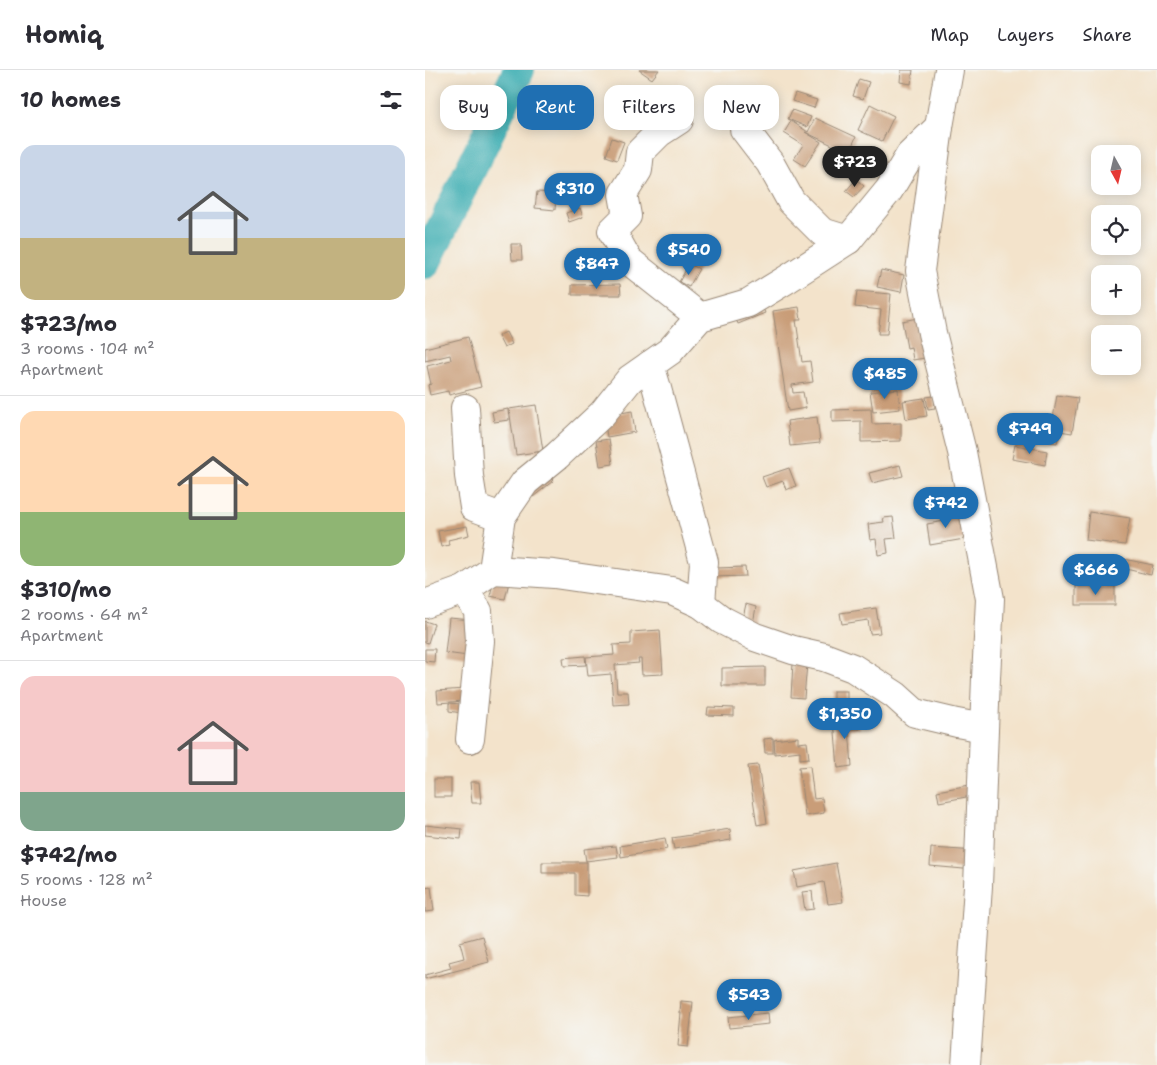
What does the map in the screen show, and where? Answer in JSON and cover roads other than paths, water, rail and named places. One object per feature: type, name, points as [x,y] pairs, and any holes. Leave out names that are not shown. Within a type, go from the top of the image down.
[{"type":"street","points":[[949,70],[939,127],[920,272],[932,333],[963,452],[990,599],[978,886],[966,1065]]},
{"type":"street","points":[[493,570],[501,517],[525,482],[557,456],[602,414],[631,379],[670,351],[700,317],[747,303],[848,240],[889,190],[910,155],[939,127]]},
{"type":"street","points":[[664,130],[640,152],[638,170],[623,194],[627,216],[612,231],[628,260],[700,317]]},
{"type":"street","points":[[744,130],[770,163],[791,200],[822,232],[848,240]]},
{"type":"street","points":[[650,365],[704,562],[701,604]]},
{"type":"street","points":[[465,408],[469,476],[474,507],[501,517]]},
{"type":"street","points":[[425,604],[464,590],[493,570],[554,574],[672,591],[701,604],[723,620],[755,637],[793,650],[824,657],[853,668],[895,695],[915,713],[984,728]]},
{"type":"street","points":[[464,590],[478,611],[480,641],[470,739]]},
{"type":"waterway","points":[[425,263],[519,70]]}]
